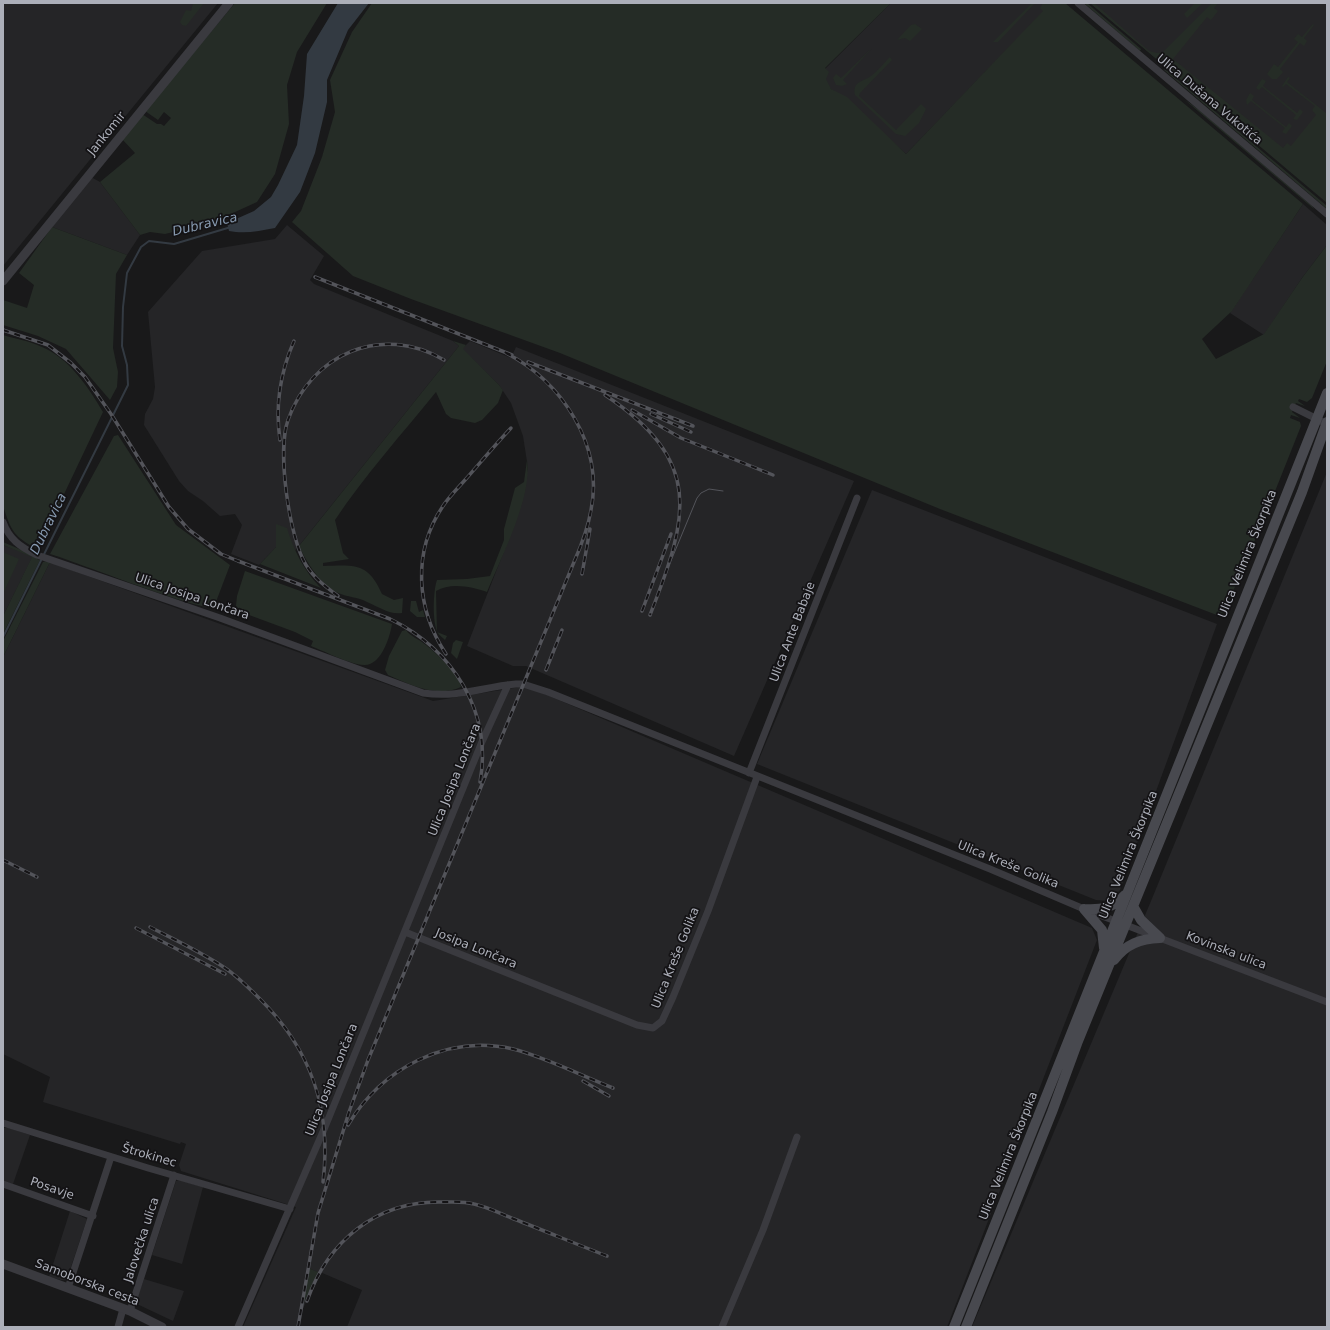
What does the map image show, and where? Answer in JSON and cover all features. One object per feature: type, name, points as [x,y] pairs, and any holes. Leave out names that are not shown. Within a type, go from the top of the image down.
[{"type":"main road","name":"Ulica Velimira Škorpika","points":[[966,1327],[1108,968],[1128,892],[1327,393]]},
{"type":"main road","name":"Ulica Velimira Škorpika","points":[[954,1327],[1104,953],[1121,923],[1134,906],[1302,492],[1327,423]]},
{"type":"main road","points":[[1084,909],[1107,908],[1116,904],[1128,892]]},
{"type":"main road","points":[[1134,906],[1141,920],[1160,938]]},
{"type":"main road","points":[[1084,909],[1102,930],[1104,939],[1104,953]]},
{"type":"main road","points":[[1108,968],[1124,949],[1133,943],[1148,939],[1160,938]]},
{"type":"street","name":"Jankomir","points":[[3,281],[229,3]]},
{"type":"street","name":"Ulica Dušana Vukotića","points":[[1078,3],[1327,214]]},
{"type":"street","points":[[1293,407],[1327,423]]},
{"type":"street","name":"Ulica Ante Babaje","points":[[748,773],[858,498]]},
{"type":"street","name":"Ulica Josipa Lončara","points":[[3,522],[7,533],[13,540],[23,548],[37,554],[220,618],[423,693],[442,696],[468,693],[508,685]]},
{"type":"street","name":"Ulica Kreše Golika","points":[[508,685],[523,684],[548,692],[1121,923]]},
{"type":"street","name":"Ulica Josipa Lončara","points":[[238,1327],[290,1209],[481,744],[508,685]]},
{"type":"street","name":"Ulica Kreše Golika","points":[[538,986],[637,1025],[653,1028],[662,1021],[708,911],[757,777]]},
{"type":"street","name":"Kovinska ulica","points":[[1121,923],[1327,1002]]},
{"type":"street","name":"Josipa Lončara","points":[[405,932],[538,986]]},
{"type":"street","name":"Štrokinec","points":[[3,1123],[290,1209]]},
{"type":"street","points":[[722,1327],[762,1230],[797,1137]]},
{"type":"street","points":[[68,1288],[93,1216],[111,1156]]},
{"type":"street","name":"Jalovečka ulica","points":[[118,1327],[127,1310],[174,1175]]},
{"type":"street","name":"Posavje","points":[[3,1184],[93,1216]]},
{"type":"street","name":"Samoborska cesta","points":[[3,1264],[127,1310],[162,1327]]},
{"type":"shaded area","points":[[3,3],[218,3],[3,266]]},
{"type":"shaded area","points":[[193,3],[204,3],[186,26],[182,25],[180,22],[186,10],[191,11]]},
{"type":"shaded area","points":[[235,3],[327,3],[297,52],[287,85],[289,124],[275,174],[257,202],[211,223],[165,234],[150,232],[140,235],[100,182],[135,153],[122,139],[142,114],[157,124],[164,126],[171,118],[164,112],[158,120],[145,111]]},
{"type":"shaded area","points":[[338,3],[369,3],[348,30],[327,80],[327,102],[315,153],[300,192],[275,228],[246,232],[229,231],[227,223],[254,211],[271,197],[278,185],[297,145],[304,96],[307,54]]},
{"type":"shaded area","points":[[372,3],[891,3],[825,68],[829,72],[826,79],[831,89],[847,97],[906,154],[1043,11],[1040,8],[1043,3],[1065,3],[1303,204],[1232,311],[1202,339],[1216,359],[1264,334],[1302,278],[1327,245],[1327,361],[1312,398],[1307,402],[1299,399],[1298,401],[1305,406],[1296,403],[1292,412],[1300,418],[1291,415],[1290,418],[1300,422],[1301,426],[1264,519],[1222,617],[940,509],[560,353],[411,299],[353,276],[292,222],[301,211],[322,157],[335,112],[330,80],[352,32]]},
{"type":"shaded area","points":[[891,3],[1052,3],[906,154],[844,99],[816,78]]},
{"type":"shaded area","points":[[1032,3],[1035,3],[998,42],[993,42]]},
{"type":"shaded area","points":[[1084,3],[1087,3],[1141,49],[1140,51]]},
{"type":"shaded area","points":[[1090,3],[1327,3],[1327,122],[1288,169]]},
{"type":"shaded area","points":[[1090,3],[1094,3],[1149,51],[1157,53],[1163,52],[1212,3],[1218,3],[1214,8],[1218,11],[1211,20],[1207,17],[1173,59],[1283,148],[1287,143],[1291,146],[1316,115],[1312,110],[1315,106],[1286,84],[1283,87],[1282,86],[1288,77],[1290,78],[1287,82],[1326,113],[1327,112],[1327,203]]},
{"type":"shaded area","points":[[1195,3],[1203,3],[1187,18],[1184,14]]},
{"type":"shaded area","points":[[915,24],[922,29],[910,41],[905,38],[897,40],[911,25]]},
{"type":"shaded area","points":[[1313,24],[1314,25],[1304,38],[1307,41],[1304,46],[1300,43],[1280,69],[1283,72],[1277,79],[1272,79],[1267,74],[1274,64],[1278,67],[1298,42],[1294,39],[1298,34],[1302,37]]},
{"type":"shaded area","points":[[872,48],[843,80],[847,84],[842,86],[836,85],[833,78],[836,74],[841,78]]},
{"type":"shaded area","points":[[890,57],[892,60],[860,93],[859,96],[896,130],[921,104],[926,109],[919,123],[905,136],[896,134],[855,95],[854,90],[859,82],[874,74]]},
{"type":"shaded area","points":[[1165,69],[1327,206],[1327,209],[1164,70]]},
{"type":"shaded area","points":[[1262,79],[1266,81],[1263,86],[1297,113],[1300,109],[1303,112],[1297,120],[1293,119],[1296,115],[1262,87],[1259,90],[1256,88]]},
{"type":"shaded area","points":[[1250,93],[1254,96],[1252,100],[1286,127],[1289,123],[1292,126],[1286,134],[1282,132],[1285,128],[1251,101],[1247,105],[1246,100]]},
{"type":"shaded area","points":[[1185,100],[1198,109],[1314,209]]},
{"type":"shaded area","points":[[91,177],[100,182],[140,235],[127,255],[52,227]]},
{"type":"shaded area","points":[[1303,204],[1327,225],[1327,245],[1302,278],[1264,335],[1230,313]]},
{"type":"shaded area","points":[[287,225],[324,256],[310,280],[314,284],[453,341],[459,346],[294,552],[280,543],[259,565],[231,554],[242,525],[235,514],[220,516],[203,501],[188,491],[179,481],[144,425],[145,414],[153,399],[155,387],[148,312],[202,251],[275,239]]},
{"type":"shaded area","points":[[52,227],[127,255],[116,274],[113,348],[118,372],[117,387],[110,400],[66,349],[38,336],[3,325],[3,300],[27,308],[34,285],[19,273]]},
{"type":"shaded area","points":[[3,335],[37,345],[61,358],[85,384],[103,412],[38,549],[23,541],[14,532],[8,521],[3,506]]},
{"type":"shaded area","points":[[453,341],[466,345],[463,349],[503,390],[498,403],[482,420],[475,423],[451,418],[446,414],[436,392],[371,471],[335,520],[343,553],[349,559],[323,563],[323,566],[344,565],[366,571],[377,584],[382,594],[394,600],[403,598],[402,613],[393,613],[364,600],[338,593],[331,589],[320,579],[299,546],[459,346]]},
{"type":"shaded area","points":[[470,341],[511,358],[516,347],[854,481],[734,756],[526,666],[513,666],[467,646],[513,528],[528,468],[523,436],[511,403],[499,385],[462,349]]},
{"type":"shaded area","points":[[118,435],[176,525],[230,565],[214,607],[186,602],[50,554],[114,436]]},
{"type":"shaded area","points":[[527,460],[528,475],[521,509],[487,592],[462,586],[442,588],[436,591],[437,630],[434,607],[437,580],[467,579],[490,576],[504,540],[504,529],[515,488],[524,482]]},
{"type":"shaded area","points":[[1327,472],[1327,1327],[972,1327],[1151,901]]},
{"type":"shaded area","points":[[872,490],[1217,624],[1120,890],[1109,901],[1096,900],[757,764]]},
{"type":"shaded area","points":[[276,524],[287,528],[300,560],[321,588],[260,564],[276,547]]},
{"type":"shaded area","points":[[3,542],[38,557],[37,559],[40,560],[3,634],[3,616],[32,557],[3,545]]},
{"type":"shaded area","points":[[3,545],[33,556],[3,616]]},
{"type":"shaded area","points":[[3,552],[19,559],[3,594]]},
{"type":"shaded area","points":[[48,561],[52,563],[49,564],[3,657],[3,641],[43,562]]},
{"type":"shaded area","points":[[52,563],[433,701],[526,686],[1092,928],[1097,940],[947,1327],[347,1327],[362,1290],[320,1272],[300,1315],[298,1327],[243,1327],[296,1207],[181,1171],[179,1165],[186,1144],[181,1142],[180,1144],[43,1102],[50,1077],[3,1054],[3,657],[49,564]],"holes":[[[308,1268],[317,1272],[302,1306]]]},
{"type":"shaded area","points":[[245,571],[392,624],[384,650],[375,661],[370,664],[358,664],[311,646],[313,641],[295,632],[241,612],[236,606],[237,596]]},
{"type":"shaded area","points":[[411,601],[416,601],[419,612],[423,610],[425,617],[417,617],[410,611]]},
{"type":"shaded area","points":[[406,630],[446,664],[456,676],[461,687],[452,690],[433,691],[405,683],[388,675],[385,670],[389,656],[402,631]]},
{"type":"shaded area","points":[[438,632],[447,636],[445,640],[439,635]]},
{"type":"shaded area","points":[[456,640],[463,642],[457,659],[451,653],[453,643]]},
{"type":"shaded area","points":[[3,1128],[9,1128],[30,1135],[13,1184],[3,1181]]},
{"type":"shaded area","points":[[179,1180],[203,1187],[182,1264],[152,1255],[176,1181]]},
{"type":"shaded area","points":[[70,1211],[87,1219],[68,1276],[66,1280],[61,1280],[49,1277]]},
{"type":"shaded area","points":[[308,1268],[318,1272],[301,1309]]},
{"type":"shaded area","points":[[144,1279],[184,1291],[173,1321],[137,1304],[136,1302]]},
{"type":"waterway","name":"Dubravica","points":[[3,637],[128,385],[127,365],[122,346],[123,307],[127,273],[141,247],[149,241],[174,244],[231,227]]},
{"type":"tram line","points":[[668,568],[697,498],[701,493],[709,489],[723,491]]},
{"type":"railway","points":[[315,277],[512,355]]},
{"type":"railway","points":[[3,330],[48,345],[71,363],[85,377],[111,414],[169,507],[188,529],[221,554],[390,619],[412,632],[432,647],[449,665],[463,685],[474,707],[480,731],[482,756],[480,782]]},
{"type":"railway","points":[[280,440],[278,415],[280,390],[285,365],[294,341]]},
{"type":"railway","points":[[338,596],[320,582],[309,570],[294,535],[286,494],[284,472],[285,434],[288,420],[299,397],[313,378],[331,362],[351,351],[373,345],[397,344],[420,349],[444,360]]},
{"type":"railway","points":[[298,1327],[318,1213],[349,1112],[368,1060],[579,550],[590,517],[593,486],[591,462],[585,439],[561,398],[545,381],[526,365],[506,353]]},
{"type":"railway","points":[[528,362],[693,426]]},
{"type":"railway","points":[[605,395],[637,419],[659,443],[673,468],[679,493],[679,519],[673,548],[650,615]]},
{"type":"railway","points":[[632,410],[681,438],[773,475]]},
{"type":"railway","points":[[651,414],[691,432]]},
{"type":"railway","points":[[446,654],[436,637],[424,600],[422,561],[426,542],[433,524],[445,503],[511,428]]},
{"type":"railway","points":[[582,574],[590,529]]},
{"type":"railway","points":[[642,611],[671,534]]},
{"type":"railway","points":[[546,670],[562,630]]},
{"type":"railway","points":[[3,860],[37,877]]},
{"type":"railway","points":[[150,927],[188,946],[234,975],[255,994],[277,1018],[292,1038],[304,1059],[314,1082],[320,1105],[324,1130],[325,1155],[323,1182]]},
{"type":"railway","points":[[136,928],[225,974]]},
{"type":"railway","points":[[348,1125],[362,1105],[379,1087],[398,1072],[418,1060],[441,1051],[464,1047],[488,1046],[525,1052],[613,1088]]},
{"type":"railway","points":[[583,1081],[609,1096]]},
{"type":"railway","points":[[307,1301],[316,1279],[341,1243],[376,1217],[396,1209],[417,1204],[458,1202],[479,1205],[607,1256]]}]
